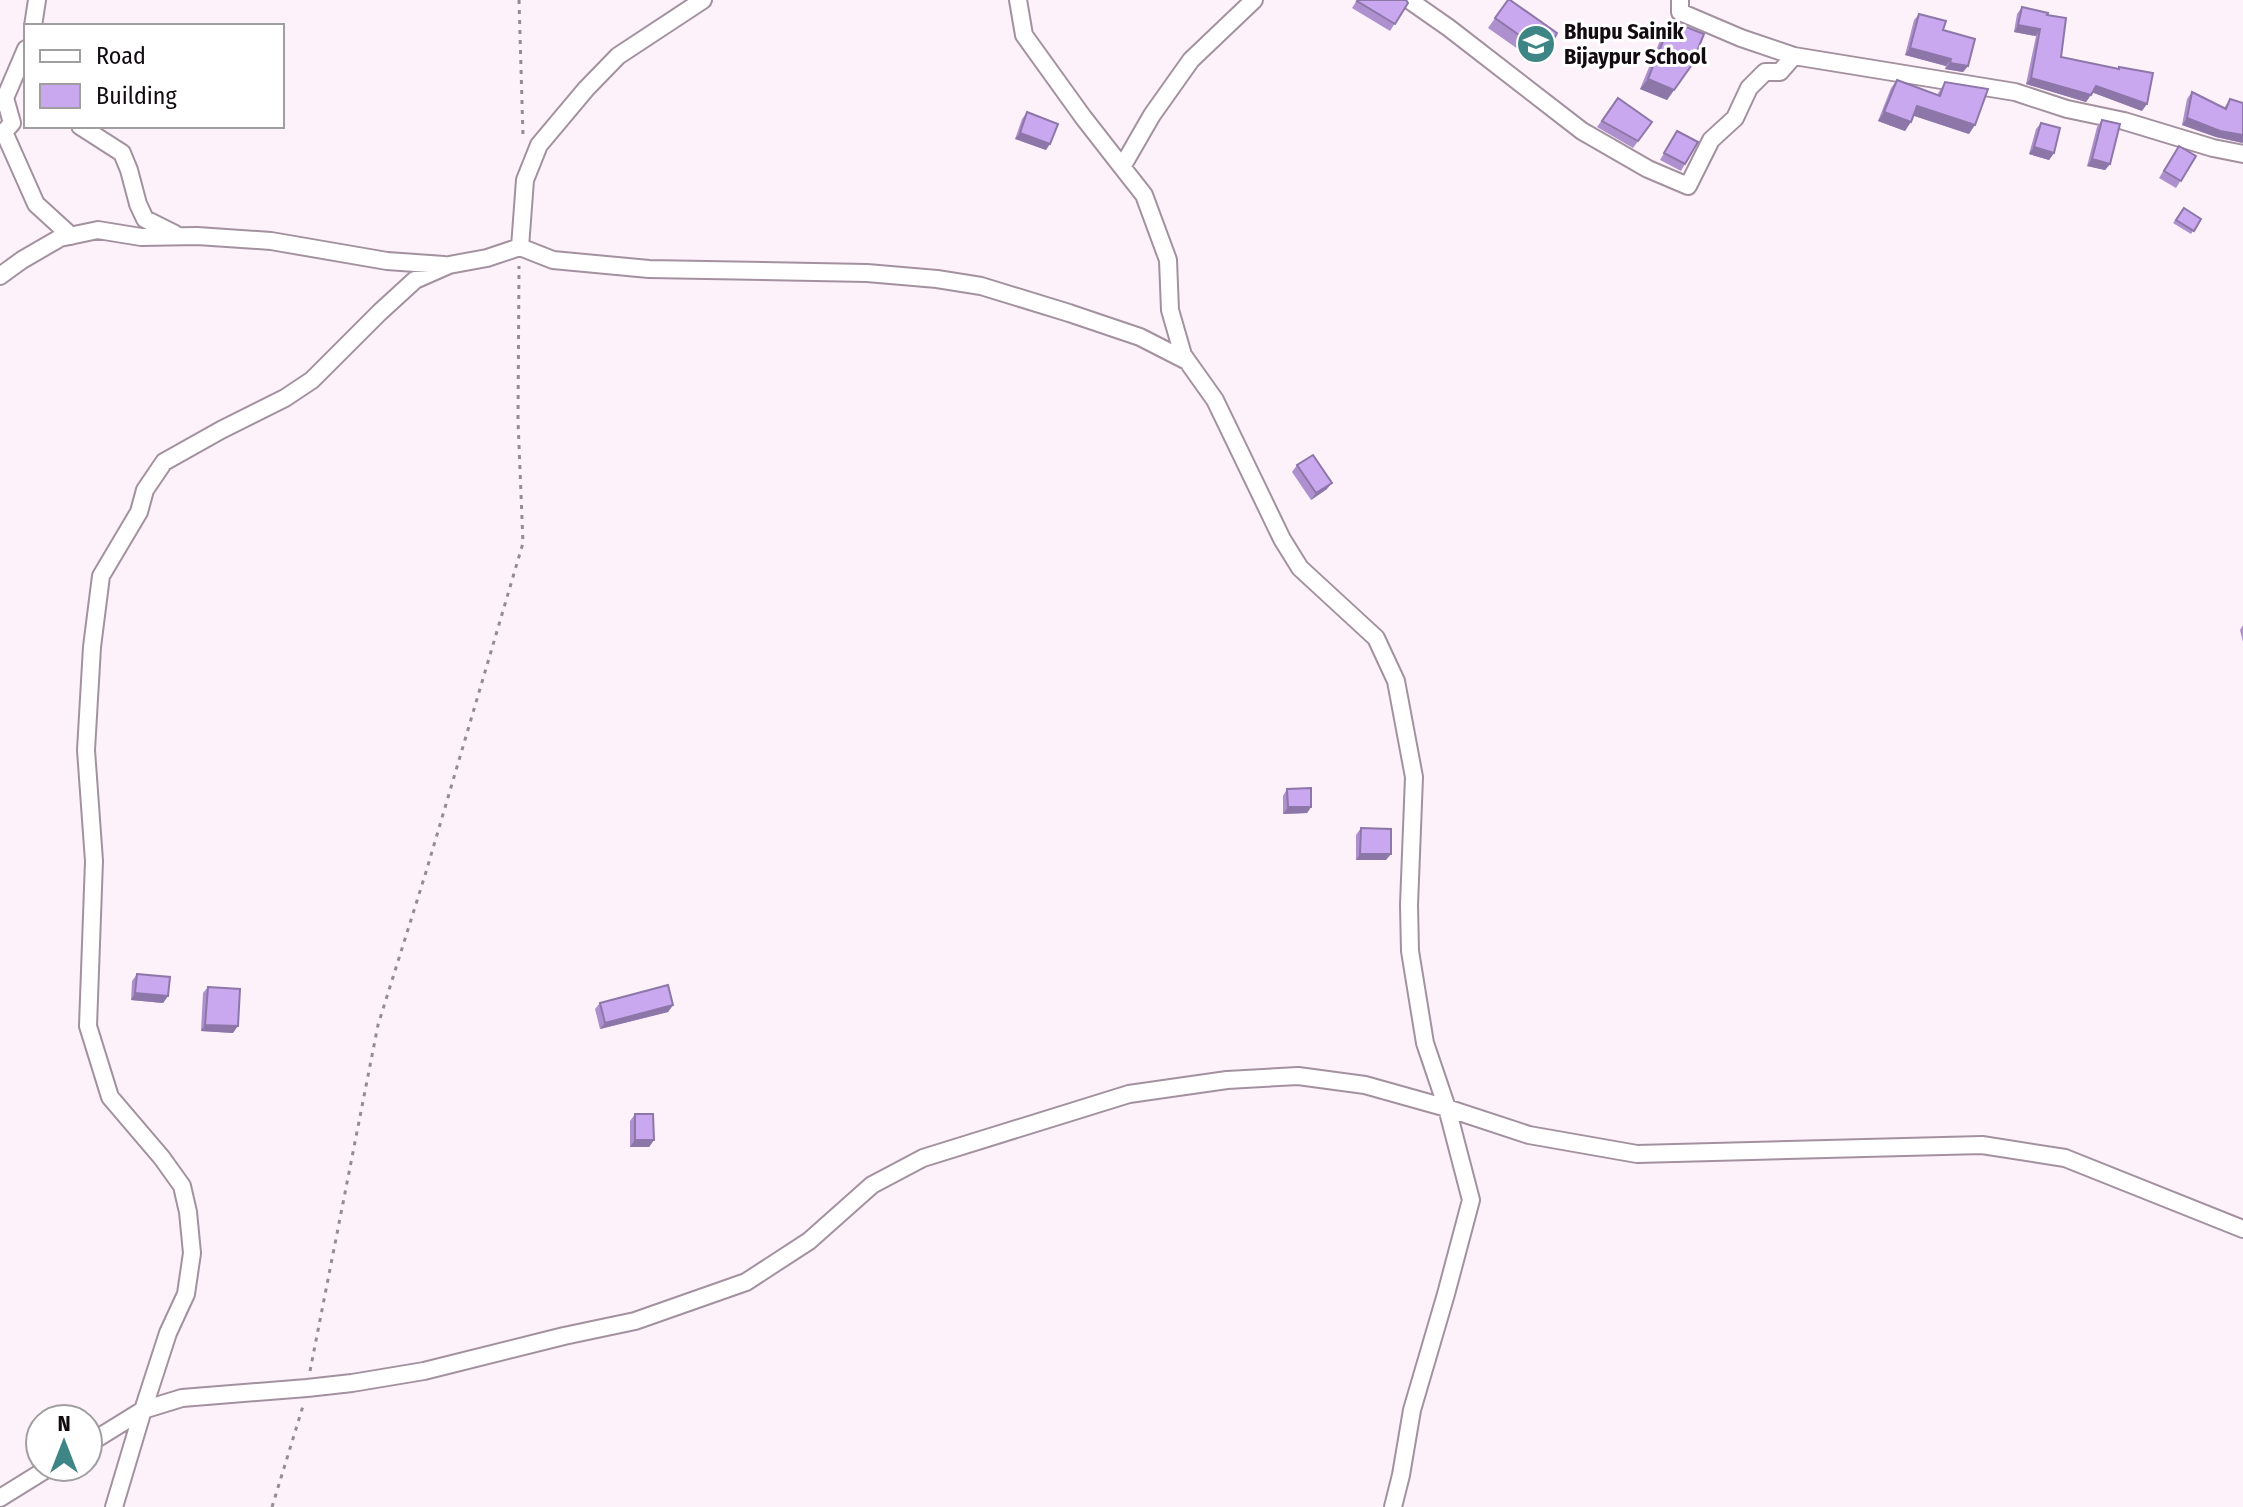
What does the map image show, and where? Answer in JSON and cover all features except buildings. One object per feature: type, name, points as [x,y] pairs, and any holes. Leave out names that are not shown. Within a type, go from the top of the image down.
[{"type":"street","points":[[33,24],[37,0]]},
{"type":"street","points":[[520,247],[525,180],[539,145],[618,56],[703,0]]},
{"type":"street","points":[[1018,0],[1024,35],[1144,195],[1168,260],[1170,310],[1183,355],[1215,400],[1282,539],[1300,568],[1376,638],[1396,681],[1414,777],[1410,951],[1425,1043],[1447,1108],[1471,1200],[1412,1410],[1393,1507]]},
{"type":"street","points":[[1122,167],[1152,115],[1191,60],[1254,0]]},
{"type":"street","points":[[1409,0],[1582,131],[1648,169],[1688,186],[1711,140],[1735,118],[1749,88],[1765,72],[1780,72],[1794,56]]},
{"type":"street","points":[[1680,0],[1680,12],[1794,56],[2015,92],[2067,109],[2124,121],[2243,154]]},
{"type":"street","points":[[24,54],[5,98],[11,128],[36,204],[71,236]]},
{"type":"street","points":[[83,128],[122,153],[145,219],[180,236]]},
{"type":"street","points":[[0,276],[60,238],[98,230],[141,237],[271,241],[387,261],[449,265]]},
{"type":"street","points":[[114,1507],[168,1333],[186,1294],[192,1253],[182,1186],[110,1097],[88,1026],[94,861],[86,750],[92,647],[101,576],[139,512],[145,490],[164,462],[285,398],[312,380],[415,280],[449,265],[487,258],[520,247],[553,260],[649,269],[867,273],[981,286],[1140,337],[1187,361]]},
{"type":"street","points":[[104,1434],[143,1410],[182,1398],[352,1383],[424,1371],[635,1321],[746,1282],[809,1241],[872,1185],[923,1158],[1129,1094],[1227,1080],[1298,1076],[1365,1085],[1529,1135],[1637,1154],[1982,1145],[2065,1158],[2243,1229]]},
{"type":"street","points":[[0,1498],[24,1483]]},
{"type":"path","points":[[519,0],[523,135]]},
{"type":"path","points":[[272,1507],[307,1388],[378,1025],[523,543],[518,421],[520,247]]},
{"type":"place","name":"Bhupu Sainik Bijaypur School","points":[[1536,44]]}]
